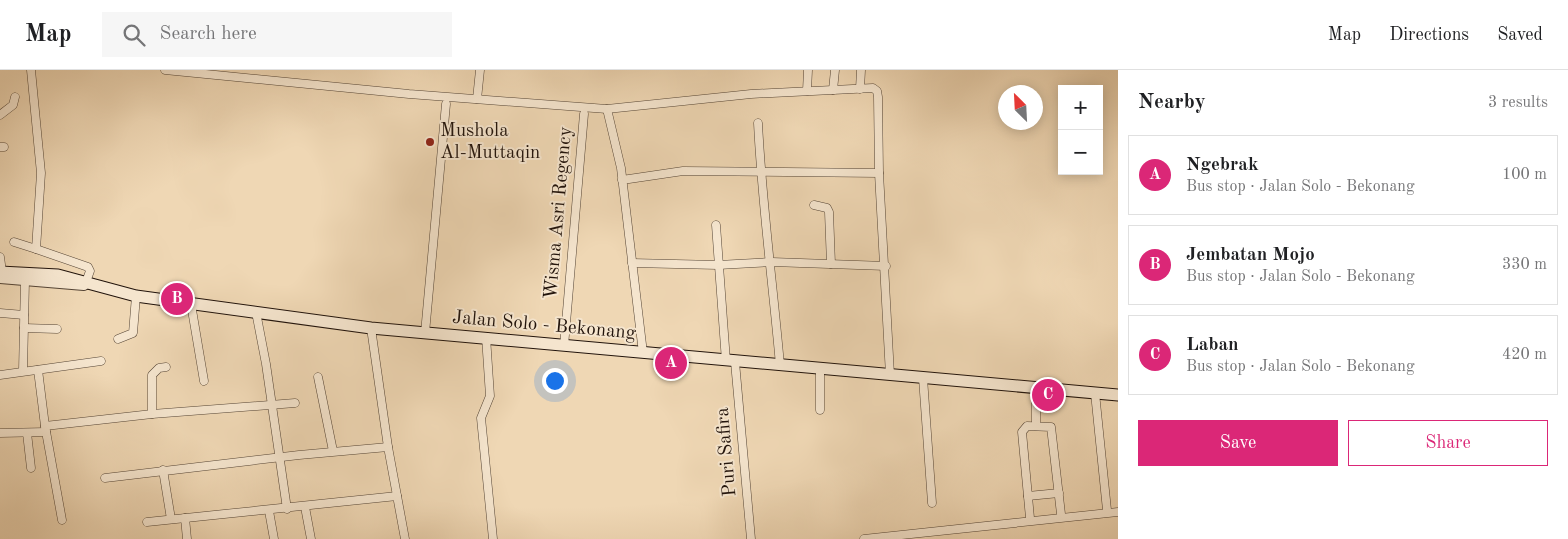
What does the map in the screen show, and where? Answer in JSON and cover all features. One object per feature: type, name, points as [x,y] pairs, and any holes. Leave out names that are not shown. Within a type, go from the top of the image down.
[{"type":"main road","name":"Jalan Solo - Bekonang","points":[[0,274],[58,275],[136,296],[371,328],[486,337],[730,362],[1118,395]]},
{"type":"street","points":[[31,70],[41,173],[36,249]]},
{"type":"street","points":[[165,70],[607,109],[751,94],[873,88],[878,94],[879,174],[886,266],[890,375]]},
{"type":"street","points":[[477,99],[480,70]]},
{"type":"street","points":[[807,91],[808,70]]},
{"type":"street","points":[[833,90],[835,70]]},
{"type":"street","points":[[860,89],[862,70]]},
{"type":"street","points":[[0,115],[14,105],[15,98]]},
{"type":"street","points":[[425,333],[446,104]]},
{"type":"street","points":[[607,109],[622,180],[643,353]]},
{"type":"street","name":"Wisma Asri Regency","points":[[564,346],[584,114]]},
{"type":"street","points":[[758,123],[760,170],[772,262],[780,365]]},
{"type":"street","points":[[622,180],[683,171],[760,170],[879,174]]},
{"type":"street","points":[[814,205],[824,207],[829,212],[830,264]]},
{"type":"street","name":"Puri Safira","points":[[716,225],[718,265],[751,539]]},
{"type":"street","points":[[14,242],[88,267],[90,271],[86,282]]},
{"type":"street","points":[[0,257],[0,274],[26,280],[98,285]]},
{"type":"street","points":[[632,263],[718,265],[772,262],[886,266]]},
{"type":"street","points":[[23,371],[26,280]]},
{"type":"street","points":[[118,339],[133,333],[136,296]]},
{"type":"street","points":[[191,304],[204,381]]},
{"type":"street","points":[[256,312],[287,509]]},
{"type":"street","points":[[0,313],[24,315]]},
{"type":"street","points":[[24,328],[56,329]]},
{"type":"street","points":[[371,328],[388,447],[405,539]]},
{"type":"street","points":[[486,337],[490,396],[480,418],[493,539]]},
{"type":"street","points":[[0,375],[101,361]]},
{"type":"street","points":[[152,414],[152,376],[159,368],[166,367]]},
{"type":"street","points":[[820,369],[820,410]]},
{"type":"street","points":[[38,370],[62,520]]},
{"type":"street","points":[[318,377],[333,452]]},
{"type":"street","points":[[923,378],[932,504]]},
{"type":"street","points":[[1036,388],[1036,426]]},
{"type":"street","points":[[1095,393],[1107,510]]},
{"type":"street","points":[[0,433],[27,433],[152,414],[295,403]]},
{"type":"street","points":[[1030,518],[1022,432],[1024,426],[1049,426],[1052,430],[1061,514]]},
{"type":"street","points":[[27,433],[31,468]]},
{"type":"street","points":[[106,478],[280,457],[388,447]]},
{"type":"street","points":[[163,470],[171,520]]},
{"type":"street","points":[[1028,496],[1059,493]]},
{"type":"street","points":[[147,522],[269,511],[397,496]]},
{"type":"street","points":[[305,507],[311,539]]},
{"type":"street","points":[[269,511],[274,539]]},
{"type":"street","points":[[864,539],[1118,512]]},
{"type":"street","points":[[185,518],[187,539]]},
{"type":"place","name":"Mushola Al-Muttaqin","points":[[430,142]]},
{"type":"place","name":"Jembatan Mojo","points":[[177,299]]},
{"type":"place","name":"Ngebrak","points":[[671,363]]},
{"type":"place","name":"Laban","points":[[1048,395]]}]
